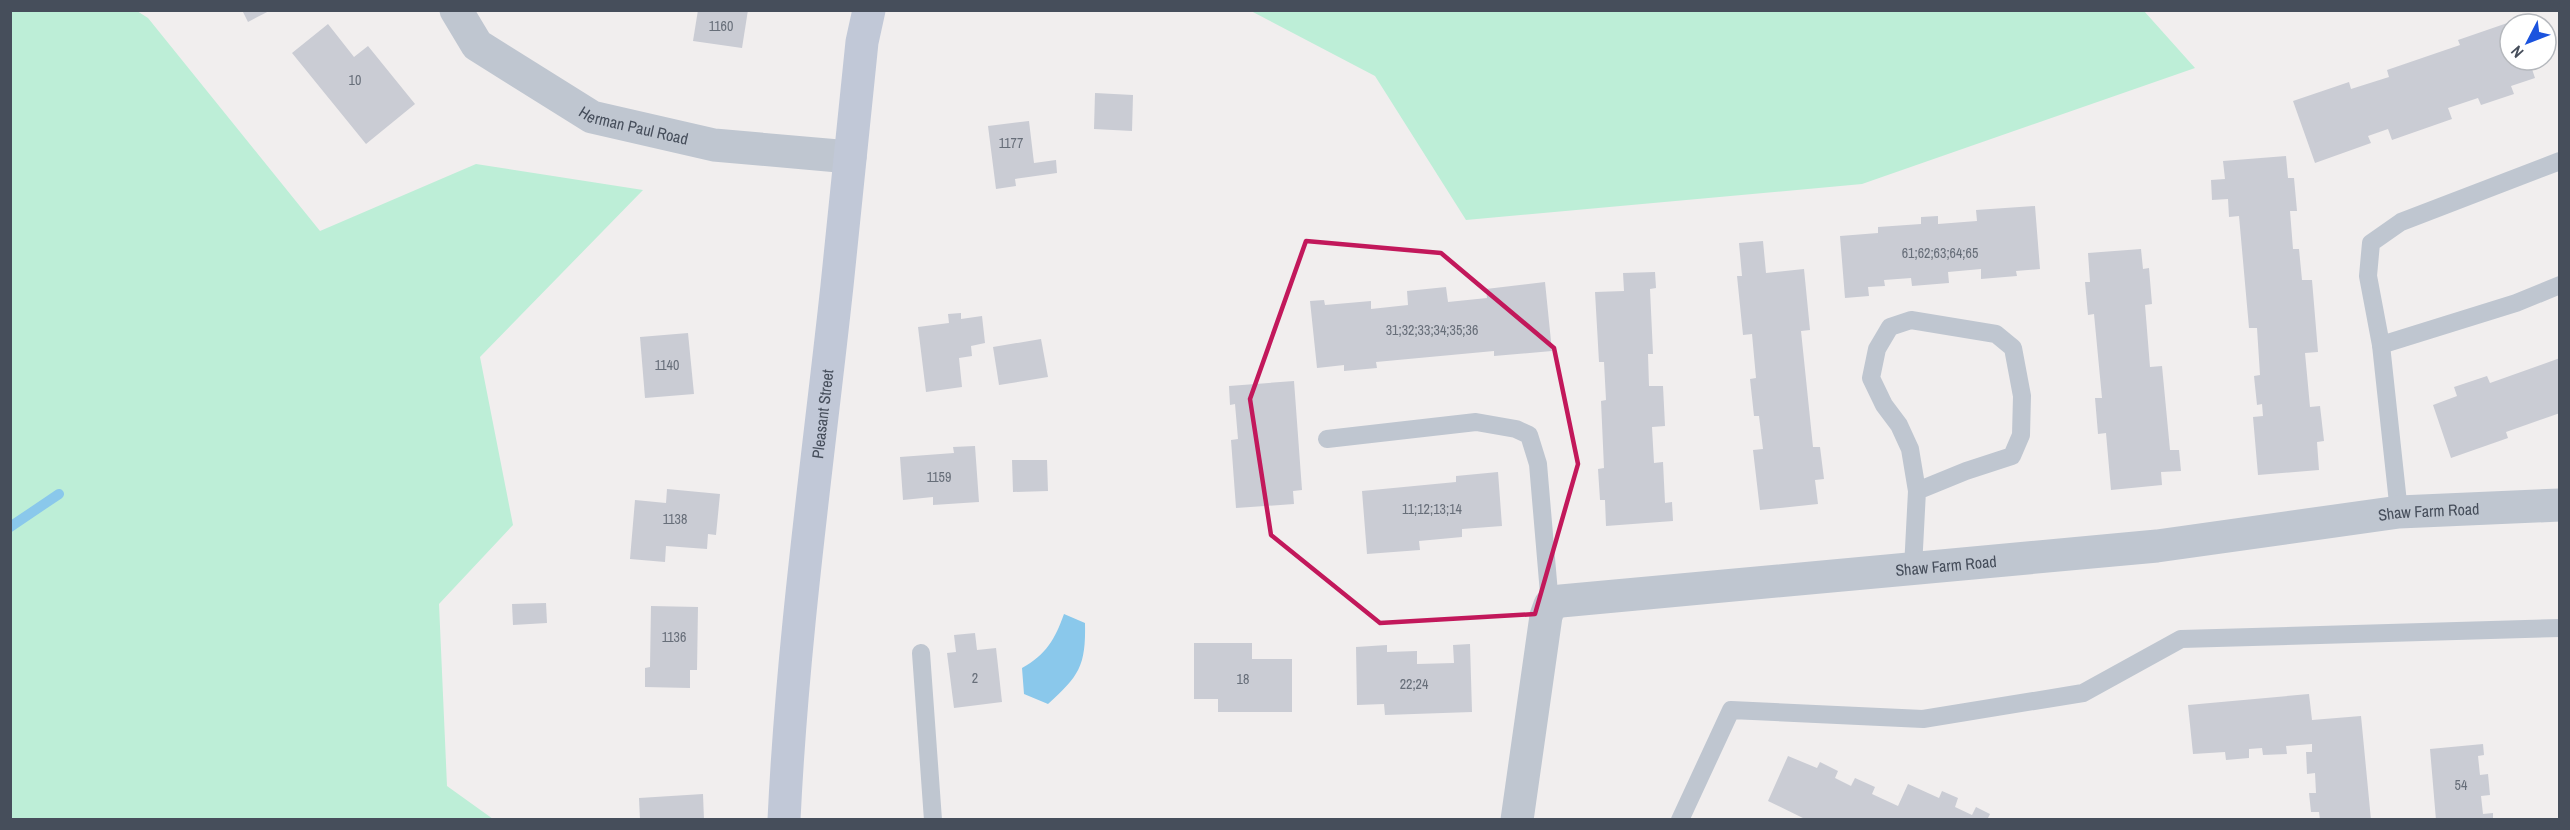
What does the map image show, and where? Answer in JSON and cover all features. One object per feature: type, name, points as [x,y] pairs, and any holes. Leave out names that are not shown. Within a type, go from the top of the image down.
[{"type":"main road","name":"Pleasant Street","points":[[784,819],[788,728],[804,554],[834,314],[862,42],[869,10]]},
{"type":"street","name":"Herman Paul Road","points":[[456,10],[477,45],[592,117],[714,145],[850,157]]},
{"type":"street","name":"Shaw Farm Road","points":[[1550,605],[1561,601],[2157,546],[2399,512],[2559,505]]},
{"type":"street","points":[[1517,819],[1546,616],[1550,605]]},
{"type":"lane","points":[[2399,512],[2380,345],[2368,276],[2371,243],[2402,222],[2559,161]]},
{"type":"lane","points":[[2380,345],[2516,303],[2559,285]]},
{"type":"lane","points":[[1913,568],[1917,490],[1910,449],[1899,425],[1884,405],[1871,378],[1877,349],[1890,327],[1911,320],[1996,334],[2013,348],[2022,396],[2021,435],[2012,456],[1917,490]]},
{"type":"lane","points":[[1327,439],[1476,422],[1516,429],[1529,435],[1538,464],[1550,605]]},
{"type":"lane","points":[[1680,819],[1731,710],[1923,719],[2083,693],[2181,639],[2559,628]]},
{"type":"lane","points":[[921,653],[933,819]]},
{"type":"highlighted area","points":[[1306,241],[1441,253],[1554,348],[1578,464],[1535,614],[1380,623],[1271,535],[1250,399]]},
{"type":"green space","points":[[10,11],[137,11],[148,18],[320,231],[476,164],[643,190],[480,357],[513,525],[439,604],[447,786],[493,819],[11,819]]},
{"type":"green space","points":[[1251,11],[2144,11],[2195,68],[1862,184],[1466,220],[1375,76]]},
{"type":"water","points":[[1064,614],[1085,623],[1084,650],[1079,669],[1074,677],[1048,704],[1024,694],[1022,668],[1049,646]]},
{"type":"building","points":[[242,10],[271,10],[248,22]]},
{"type":"building","points":[[698,10],[748,10],[742,48],[693,41]]},
{"type":"building","points":[[328,24],[354,57],[368,46],[415,104],[366,144],[292,53]]},
{"type":"building","points":[[2498,26],[2498,72],[2533,72],[2535,78],[2511,86],[2514,94],[2481,105],[2478,98],[2448,108],[2452,119],[2392,140],[2388,129],[2368,136],[2371,143],[2315,163],[2293,101],[2349,82],[2351,89],[2389,77],[2387,70],[2460,45],[2458,40]]},
{"type":"building","points":[[1095,93],[1133,95],[1132,131],[1094,129]]},
{"type":"building","points":[[1029,121],[1034,163],[1056,160],[1057,173],[1015,179],[1016,186],[996,189],[988,126]]},
{"type":"building","points":[[2286,156],[2288,178],[2294,178],[2297,211],[2290,211],[2293,249],[2299,249],[2302,280],[2312,280],[2318,352],[2305,353],[2310,407],[2320,406],[2324,441],[2317,442],[2319,470],[2258,475],[2253,417],[2263,416],[2262,404],[2257,405],[2254,376],[2260,375],[2257,328],[2249,328],[2239,216],[2229,217],[2228,199],[2212,200],[2211,180],[2225,179],[2223,161]]},
{"type":"building","points":[[2035,206],[2040,269],[2016,271],[2017,276],[1981,279],[1981,269],[1948,272],[1949,283],[1912,286],[1911,278],[1884,280],[1885,286],[1868,287],[1869,296],[1845,298],[1840,236],[1878,233],[1878,227],[1921,224],[1921,217],[1938,216],[1938,224],[1977,221],[1976,210]]},
{"type":"building","points":[[1763,241],[1766,273],[1804,269],[1810,330],[1801,331],[1813,447],[1820,447],[1824,479],[1815,480],[1818,504],[1760,510],[1753,450],[1763,449],[1759,416],[1754,416],[1750,379],[1756,378],[1752,334],[1743,335],[1737,276],[1742,276],[1739,243]]},
{"type":"building","points":[[2141,249],[2143,269],[2149,268],[2152,304],[2145,305],[2150,367],[2162,366],[2170,450],[2179,450],[2181,471],[2161,472],[2162,485],[2111,490],[2106,433],[2098,434],[2095,398],[2102,398],[2094,314],[2088,315],[2085,282],[2090,282],[2088,253]]},
{"type":"building","points":[[1655,272],[1656,288],[1650,289],[1653,354],[1648,354],[1649,386],[1663,386],[1665,426],[1652,427],[1654,463],[1663,462],[1665,503],[1672,502],[1673,521],[1606,526],[1605,500],[1600,500],[1598,469],[1604,468],[1601,401],[1606,400],[1604,362],[1599,362],[1595,292],[1624,291],[1623,273]]},
{"type":"building","points":[[1545,282],[1552,351],[1494,356],[1494,351],[1376,362],[1377,368],[1344,371],[1344,365],[1317,368],[1310,301],[1324,300],[1325,305],[1371,301],[1371,309],[1408,305],[1407,291],[1446,287],[1448,302],[1487,298],[1486,289]]},
{"type":"building","points":[[961,313],[961,319],[982,316],[985,343],[971,346],[972,356],[959,358],[962,387],[926,392],[918,327],[949,323],[948,314]]},
{"type":"building","points":[[688,333],[694,394],[645,398],[640,337]]},
{"type":"building","points":[[1041,339],[1048,377],[999,385],[993,347]]},
{"type":"building","points":[[2560,358],[2560,413],[2506,432],[2508,438],[2451,458],[2433,405],[2457,396],[2454,387],[2487,376],[2490,383]]},
{"type":"building","points":[[1294,381],[1302,490],[1293,491],[1294,504],[1236,508],[1231,440],[1238,439],[1235,404],[1230,405],[1229,386]]},
{"type":"building","points":[[975,446],[979,502],[933,505],[933,497],[903,500],[900,457],[954,453],[953,447]]},
{"type":"building","points":[[1012,460],[1047,460],[1048,491],[1013,492]]},
{"type":"building","points":[[1498,472],[1502,526],[1462,529],[1462,537],[1419,541],[1420,550],[1367,554],[1362,491],[1456,482],[1456,476]]},
{"type":"building","points":[[667,489],[720,494],[716,535],[708,534],[707,549],[666,546],[665,562],[630,559],[635,500],[666,503]]},
{"type":"building","points":[[546,603],[547,623],[513,625],[512,604]]},
{"type":"building","points":[[651,606],[698,607],[697,670],[690,670],[690,688],[645,687],[645,668],[650,667]]},
{"type":"building","points":[[975,633],[977,650],[996,648],[1002,702],[954,708],[947,653],[956,652],[954,635]]},
{"type":"building","points":[[1194,643],[1252,643],[1252,659],[1292,659],[1292,712],[1218,712],[1218,699],[1194,699]]},
{"type":"building","points":[[1470,644],[1472,712],[1385,715],[1384,704],[1357,705],[1356,647],[1387,645],[1387,652],[1417,651],[1417,664],[1454,663],[1453,645]]},
{"type":"building","points":[[2309,694],[2312,720],[2361,716],[2371,820],[2320,820],[2319,812],[2311,812],[2309,793],[2316,793],[2315,773],[2307,774],[2306,752],[2312,752],[2312,744],[2286,746],[2287,754],[2263,755],[2262,748],[2249,749],[2249,758],[2226,760],[2225,752],[2193,754],[2188,705]]},
{"type":"building","points":[[2483,744],[2484,755],[2478,756],[2480,775],[2488,774],[2490,795],[2481,796],[2483,814],[2493,813],[2493,820],[2436,820],[2430,749]]},
{"type":"building","points":[[1788,756],[1817,768],[1820,762],[1838,771],[1835,778],[1851,786],[1855,778],[1875,787],[1872,794],[1898,806],[1908,784],[1939,798],[1942,791],[1958,798],[1955,807],[1972,815],[1976,807],[1990,814],[1987,820],[1807,820],[1768,801]]},
{"type":"building","points":[[703,794],[704,820],[640,820],[639,798]]},
{"type":"waterway","points":[[10,527],[59,494]]}]
